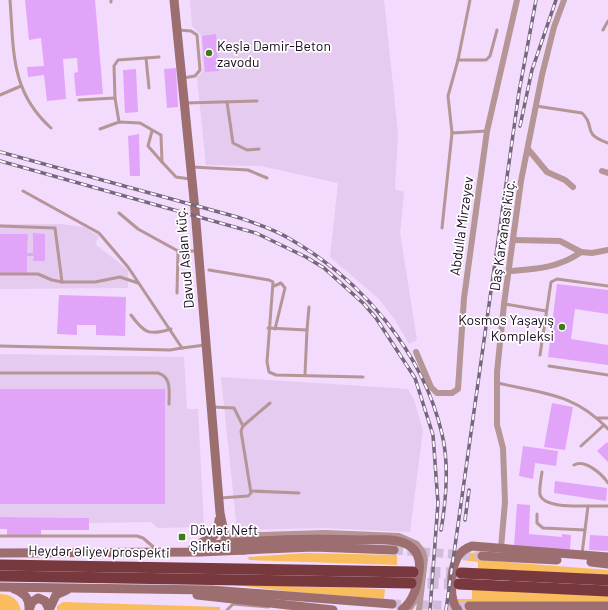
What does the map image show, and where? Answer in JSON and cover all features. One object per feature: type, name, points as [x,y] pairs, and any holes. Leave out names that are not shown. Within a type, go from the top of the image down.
[{"type":"highway","name":"Heydər Əliyev prospekti","points":[[0,565],[412,577],[0,576]]},
{"type":"highway","points":[[608,580],[460,579],[608,591]]},
{"type":"main road","name":"Davud Aslan küç.","points":[[174,0],[198,251],[218,499],[225,543]]},
{"type":"main road","points":[[161,553],[211,539],[217,532],[220,513]]},
{"type":"main road","points":[[161,553],[225,543],[312,539],[404,543],[417,554],[420,563],[415,592],[410,602],[402,610]]},
{"type":"main road","points":[[225,543],[229,549],[244,550]]},
{"type":"main road","points":[[458,610],[452,601],[451,594],[455,564],[459,555],[465,549],[472,546],[608,557]]},
{"type":"main road","points":[[0,553],[161,553],[313,547],[394,550]]},
{"type":"main road","points":[[482,556],[608,564]]},
{"type":"main road","points":[[3,587],[211,590],[392,604]]},
{"type":"main road","points":[[3,587],[24,594],[29,609]]},
{"type":"main road","points":[[49,610],[56,595],[71,588]]},
{"type":"main road","points":[[146,590],[333,610]]},
{"type":"main road","points":[[29,609],[32,602],[38,598],[46,601],[49,610]]},
{"type":"main road","points":[[469,606],[608,606]]},
{"type":"street","name":"Abdulla Mirzəyev","points":[[416,352],[431,387],[437,393],[452,393],[458,389],[464,298],[487,131],[517,0]]},
{"type":"street","name":"Daş Karxanası küç.","points":[[501,548],[505,502],[503,448],[497,425],[498,367],[504,304],[510,271],[521,181],[548,49],[564,0]]},
{"type":"street","points":[[528,149],[547,172],[565,180],[573,187]]},
{"type":"street","points":[[514,240],[560,241],[580,252],[592,253],[608,250]]},
{"type":"street","points":[[510,271],[545,268],[557,265],[570,260],[580,252]]},
{"type":"street","points":[[225,543],[228,537],[234,536],[325,533],[399,536],[414,542],[423,552],[425,564],[419,610]]},
{"type":"lane","points":[[10,0],[16,69],[20,86],[28,102],[51,128]]},
{"type":"lane","points":[[442,228],[452,133],[448,96],[458,60],[470,0]]},
{"type":"lane","points":[[604,30],[608,21]]},
{"type":"lane","points":[[177,30],[190,31],[197,35],[200,66],[198,73],[195,76],[182,78]]},
{"type":"lane","points":[[458,60],[486,60],[490,56],[497,30]]},
{"type":"lane","points":[[119,122],[115,98],[114,66],[118,60],[159,57]]},
{"type":"lane","points":[[146,58],[148,88]]},
{"type":"lane","points":[[0,95],[20,86]]},
{"type":"lane","points":[[78,100],[115,98]]},
{"type":"lane","points":[[184,103],[257,101]]},
{"type":"lane","points":[[227,102],[233,143],[247,150],[259,149]]},
{"type":"lane","points":[[536,106],[582,113],[586,117],[591,134],[595,138],[608,143]]},
{"type":"lane","points":[[100,129],[119,122],[140,123],[152,131],[160,134],[162,137],[162,162]]},
{"type":"lane","points":[[152,131],[148,146],[176,177],[191,179]]},
{"type":"lane","points":[[452,133],[487,131]]},
{"type":"lane","points":[[190,167],[248,170],[267,178]]},
{"type":"lane","points":[[23,191],[99,233],[123,261],[171,329],[182,348]]},
{"type":"lane","points":[[119,213],[138,230],[178,251],[198,251]]},
{"type":"lane","points":[[0,226],[55,228],[62,282]]},
{"type":"lane","points":[[177,293],[178,251]]},
{"type":"lane","points":[[209,270],[269,280],[273,282],[274,286],[268,328],[268,371],[276,375],[305,374],[363,377]]},
{"type":"lane","points":[[0,274],[38,274],[52,280],[62,282],[95,282],[120,277],[138,283]]},
{"type":"lane","points":[[540,355],[549,286],[554,280],[608,286]]},
{"type":"lane","points":[[274,286],[281,284],[285,288],[275,328]]},
{"type":"lane","points":[[504,304],[546,311]]},
{"type":"lane","points":[[305,374],[309,307]]},
{"type":"lane","points":[[131,315],[142,330],[158,333],[171,329]]},
{"type":"lane","points":[[268,328],[307,330]]},
{"type":"lane","points":[[0,346],[170,350],[205,345]]},
{"type":"lane","points":[[549,366],[608,375]]},
{"type":"lane","points":[[0,372],[158,373],[166,377],[168,382],[169,404]]},
{"type":"lane","points":[[498,383],[565,399],[583,407],[598,418],[608,429]]},
{"type":"lane","points":[[243,426],[270,403]]},
{"type":"lane","points":[[211,407],[234,408],[243,426],[241,436],[251,491],[248,496],[218,499]]},
{"type":"lane","points":[[598,418],[608,418]]},
{"type":"lane","points":[[581,446],[604,425]]},
{"type":"lane","points":[[574,464],[577,463],[587,465],[608,483]]},
{"type":"lane","points":[[542,472],[540,494],[542,498],[555,505],[608,506]]},
{"type":"lane","points":[[251,491],[299,492]]},
{"type":"lane","points":[[582,556],[588,506]]},
{"type":"lane","points":[[537,514],[537,523],[543,528],[585,530]]},
{"type":"lane","points":[[0,536],[137,536],[143,538],[161,553]]},
{"type":"lane","points":[[410,610],[418,600],[422,591]]},
{"type":"lane","points":[[227,610],[234,604],[294,610]]},
{"type":"shaded area","points":[[190,0],[384,0],[398,133],[395,189],[404,192],[400,233],[417,340],[409,344],[395,320],[379,299],[330,257],[338,183],[261,166],[206,165],[197,78],[203,71],[201,35],[192,26]]},
{"type":"shaded area","points":[[0,224],[61,224],[84,227],[99,236],[95,244],[128,270],[128,288],[0,289]]},
{"type":"shaded area","points":[[0,354],[184,357],[187,409],[198,409],[204,527],[158,528],[151,522],[89,523],[89,518],[0,517]]},
{"type":"shaded area","points":[[221,377],[408,389],[414,400],[423,430],[410,532],[324,528],[237,530]]},
{"type":"shaded area","points":[[481,552],[480,560],[608,570],[608,575],[478,569],[478,562],[462,560],[471,553]]},
{"type":"shaded area","points":[[306,553],[397,555],[397,565],[249,560],[248,557]]},
{"type":"shaded area","points":[[226,584],[385,589],[384,599],[294,592]]},
{"type":"shaded area","points":[[472,589],[608,596],[608,602],[468,603],[467,610],[461,608],[455,599],[472,599]]},
{"type":"shaded area","points":[[0,594],[8,595],[14,598],[21,610],[0,610]]},
{"type":"shaded area","points":[[63,602],[220,607],[220,610],[57,610],[57,606]]},
{"type":"building","points":[[25,0],[95,0],[103,94],[76,96],[74,73],[78,72],[77,58],[63,59],[66,99],[47,101],[44,75],[28,77],[27,67],[44,66],[41,38],[29,40]]},
{"type":"building","points":[[216,34],[219,71],[205,72],[202,36]]},
{"type":"building","points":[[176,68],[178,107],[167,108],[164,69]]},
{"type":"building","points":[[136,69],[138,112],[125,113],[123,70]]},
{"type":"building","points":[[139,134],[140,176],[130,176],[128,136]]},
{"type":"building","points":[[33,233],[45,234],[45,261],[33,261],[34,256],[27,256],[27,274],[0,273],[0,234],[28,234],[27,253],[33,253]]},
{"type":"building","name":"Kosmos Yaşayış Kompleksi","points":[[557,284],[608,290],[608,314],[575,309],[571,339],[608,345],[608,365],[548,357]]},
{"type":"building","points":[[59,295],[126,297],[125,336],[96,335],[96,325],[77,325],[77,335],[57,334]]},
{"type":"building","points":[[0,389],[165,389],[165,504],[0,504]]},
{"type":"building","points":[[552,403],[573,407],[565,450],[544,447]]},
{"type":"building","points":[[607,442],[608,444],[608,462],[597,451]]},
{"type":"building","points":[[523,446],[558,451],[556,466],[535,463],[533,479],[519,476]]},
{"type":"building","points":[[555,481],[607,488],[606,501],[554,493]]},
{"type":"building","points":[[517,504],[530,505],[529,534],[562,537],[562,534],[571,535],[570,550],[514,546]]},
{"type":"building","points":[[0,517],[89,518],[89,530],[41,530],[41,535],[7,535],[7,529],[0,529]]},
{"type":"building","points":[[590,535],[608,536],[608,551],[589,550]]},
{"type":"tunnel","points":[[394,550],[482,556]]},
{"type":"tunnel","points":[[413,572],[461,573]]},
{"type":"tunnel","points":[[411,583],[459,584]]},
{"type":"tunnel","points":[[392,604],[469,606]]},
{"type":"railway","points":[[446,610],[519,92],[536,0]]},
{"type":"railway","points":[[520,126],[532,70],[556,0]]},
{"type":"railway","points":[[0,152],[237,217],[257,224],[278,232],[290,239],[341,275],[365,297],[386,321],[405,347],[433,404],[442,434],[446,457],[445,495],[441,530]]},
{"type":"railway","points":[[0,161],[256,233],[306,257],[324,268],[364,304],[376,318],[415,378],[433,435],[438,503],[430,610]]},
{"type":"railway","points":[[465,520],[469,490]]},
{"type":"place","name":"Keşlə Dəmir-Beton zavodu","points":[[209,53]]},
{"type":"place","name":"Kosmos Yaşayış Kompleksi","points":[[562,327]]},
{"type":"place","name":"Dövlət Neft Şirkəti","points":[[182,537]]}]
